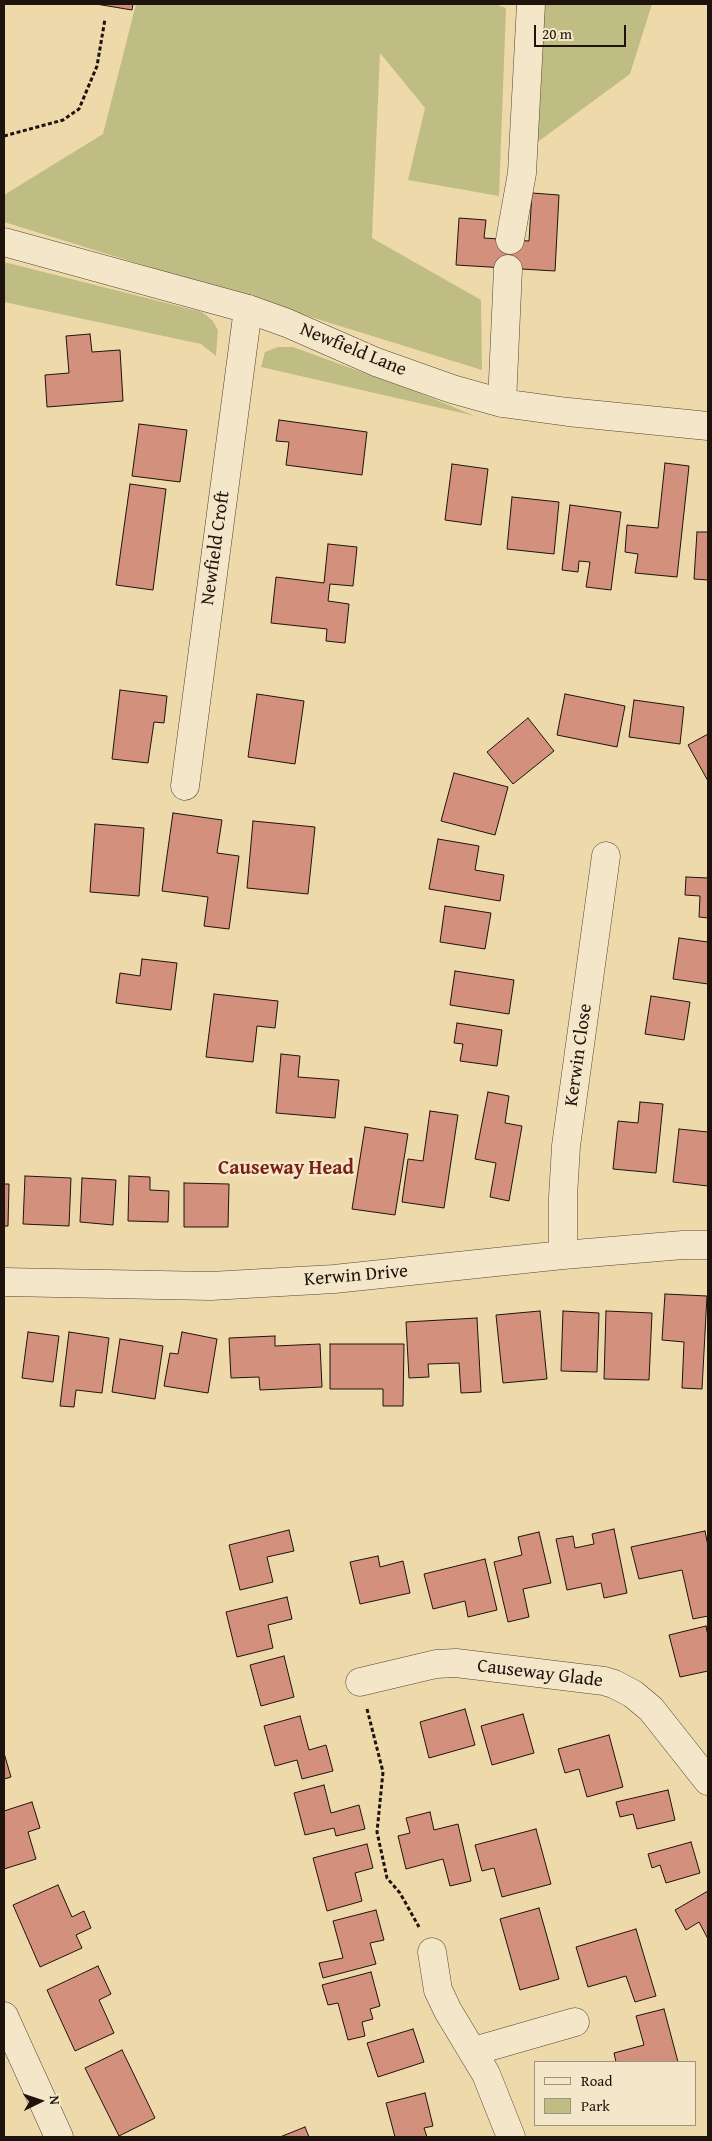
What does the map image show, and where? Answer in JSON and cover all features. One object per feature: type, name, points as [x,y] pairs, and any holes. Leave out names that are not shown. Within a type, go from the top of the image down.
[{"type":"street","points":[[510,240],[522,173],[531,4]]},
{"type":"street","name":"Newfield Lane","points":[[4,242],[248,309],[287,323],[376,362],[502,403],[568,412],[708,426]]},
{"type":"street","points":[[502,403],[508,269]]},
{"type":"street","name":"Newfield Croft","points":[[185,786],[248,309]]},
{"type":"street","name":"Kerwin Close","points":[[563,1255],[563,1197],[566,1146],[606,856]]},
{"type":"street","name":"Kerwin Drive","points":[[4,1282],[212,1286],[334,1278],[563,1255],[683,1245],[708,1245]]},
{"type":"street","name":"Causeway Glade","points":[[360,1682],[436,1664],[456,1663],[604,1681],[633,1694],[650,1709],[708,1782]]},
{"type":"street","points":[[432,1952],[438,1990],[448,2011],[474,2051],[486,2074],[511,2137]]},
{"type":"street","points":[[4,2016],[59,2137]]},
{"type":"street","points":[[474,2051],[575,2022]]},
{"type":"path","points":[[4,136],[63,120],[79,109],[97,66],[105,19]]},
{"type":"path","points":[[360,1682],[383,1772],[376,1832],[388,1878],[400,1893],[432,1952]]},
{"type":"green space","points":[[136,4],[495,4],[506,8],[499,196],[408,180],[425,108],[380,53],[372,238],[481,300],[482,370],[4,222],[4,195],[103,134]]},
{"type":"green space","points":[[541,4],[652,4],[630,74],[535,144]]},
{"type":"green space","points":[[4,262],[202,312],[212,320],[218,330],[216,356],[201,344],[4,302]]},
{"type":"green space","points":[[278,347],[293,347],[422,394],[475,416],[261,367],[265,352]]},
{"type":"building","points":[[96,4],[133,4],[132,10]]},
{"type":"building","points":[[532,193],[559,195],[555,271],[456,265],[459,218],[486,220],[484,238],[529,241]]},
{"type":"building","points":[[90,334],[92,352],[120,350],[123,401],[47,407],[45,375],[69,373],[66,336]]},
{"type":"building","points":[[279,420],[367,432],[362,475],[286,465],[289,442],[276,441]]},
{"type":"building","points":[[139,424],[187,430],[180,482],[132,476]]},
{"type":"building","points":[[665,463],[689,466],[677,577],[635,573],[638,554],[625,552],[627,525],[658,528]]},
{"type":"building","points":[[452,464],[488,469],[481,525],[445,520]]},
{"type":"building","points":[[130,484],[166,489],[153,590],[116,585]]},
{"type":"building","points":[[512,497],[559,502],[554,554],[507,549]]},
{"type":"building","points":[[570,505],[621,512],[611,590],[586,587],[590,562],[579,561],[578,572],[562,570]]},
{"type":"building","points":[[697,532],[708,532],[708,580],[694,579]]},
{"type":"building","points":[[328,544],[357,547],[353,586],[330,584],[328,601],[349,604],[345,643],[326,641],[327,629],[271,623],[276,577],[324,583]]},
{"type":"building","points":[[120,690],[167,696],[164,723],[154,722],[148,763],[112,759]]},
{"type":"building","points":[[257,694],[304,701],[295,764],[248,757]]},
{"type":"building","points":[[565,694],[625,706],[617,747],[557,735]]},
{"type":"building","points":[[634,700],[684,707],[680,744],[629,737]]},
{"type":"building","points":[[528,718],[554,751],[513,784],[487,752]]},
{"type":"building","points":[[708,734],[708,781],[688,745]]},
{"type":"building","points":[[454,773],[508,787],[495,835],[441,821]]},
{"type":"building","points":[[173,813],[222,820],[217,853],[239,856],[229,929],[204,926],[208,897],[162,891]]},
{"type":"building","points":[[253,821],[315,827],[308,894],[247,888]]},
{"type":"building","points":[[95,824],[144,828],[139,896],[90,892]]},
{"type":"building","points":[[438,839],[479,846],[475,870],[504,875],[500,901],[429,889]]},
{"type":"building","points":[[686,877],[708,878],[708,918],[699,917],[700,896],[685,895]]},
{"type":"building","points":[[445,906],[491,913],[485,949],[440,942]]},
{"type":"building","points":[[679,938],[708,942],[708,984],[673,979]]},
{"type":"building","points":[[142,959],[177,963],[171,1010],[116,1003],[120,973],[140,976]]},
{"type":"building","points":[[455,971],[514,980],[509,1014],[450,1005]]},
{"type":"building","points":[[214,994],[278,1001],[275,1028],[257,1026],[253,1062],[206,1057]]},
{"type":"building","points":[[651,996],[690,1002],[684,1040],[645,1034]]},
{"type":"building","points":[[457,1023],[502,1030],[497,1066],[460,1061],[463,1044],[454,1043]]},
{"type":"building","points":[[281,1054],[300,1056],[298,1077],[339,1080],[335,1118],[276,1113]]},
{"type":"building","points":[[488,1092],[509,1096],[505,1123],[522,1126],[509,1201],[490,1197],[496,1163],[475,1159]]},
{"type":"building","points":[[640,1102],[663,1104],[656,1173],[613,1169],[618,1121],[638,1123]]},
{"type":"building","points":[[430,1111],[458,1115],[444,1208],[402,1202],[408,1159],[423,1161]]},
{"type":"building","points":[[365,1127],[408,1134],[395,1215],[352,1209]]},
{"type":"building","points":[[679,1129],[708,1132],[708,1186],[673,1182]]},
{"type":"building","points":[[25,1176],[71,1178],[69,1226],[23,1224]]},
{"type":"building","points":[[129,1176],[150,1177],[150,1190],[169,1191],[168,1222],[128,1221]]},
{"type":"building","points":[[82,1178],[116,1180],[113,1225],[80,1222]]},
{"type":"building","points":[[184,1183],[229,1184],[228,1227],[184,1227]]},
{"type":"building","points":[[4,1184],[9,1184],[8,1226],[4,1226]]},
{"type":"building","points":[[665,1294],[707,1296],[702,1389],[682,1388],[684,1342],[662,1340]]},
{"type":"building","points":[[540,1311],[547,1379],[503,1383],[496,1315]]},
{"type":"building","points":[[563,1311],[599,1313],[597,1372],[561,1371]]},
{"type":"building","points":[[606,1311],[652,1313],[649,1380],[604,1379]]},
{"type":"building","points":[[477,1318],[481,1392],[461,1393],[459,1363],[428,1364],[429,1377],[409,1378],[406,1322]]},
{"type":"building","points":[[28,1332],[59,1336],[53,1382],[22,1378]]},
{"type":"building","points":[[69,1332],[109,1338],[102,1393],[76,1390],[74,1407],[60,1406]]},
{"type":"building","points":[[182,1332],[217,1339],[208,1393],[164,1386],[170,1353],[178,1354]]},
{"type":"building","points":[[275,1336],[275,1346],[320,1344],[322,1387],[260,1390],[259,1377],[231,1378],[229,1338]]},
{"type":"building","points":[[120,1339],[163,1346],[155,1399],[112,1392]]},
{"type":"building","points":[[330,1344],[404,1344],[403,1406],[383,1406],[383,1389],[330,1389]]},
{"type":"building","points":[[614,1529],[627,1593],[604,1598],[601,1583],[567,1590],[556,1539],[573,1536],[575,1548],[594,1544],[592,1534]]},
{"type":"building","points":[[289,1530],[294,1551],[267,1557],[273,1582],[240,1590],[229,1545]]},
{"type":"building","points":[[705,1531],[708,1546],[708,1616],[693,1619],[682,1570],[639,1579],[631,1547]]},
{"type":"building","points":[[539,1532],[551,1583],[523,1589],[529,1617],[508,1622],[494,1562],[522,1555],[518,1537]]},
{"type":"building","points":[[378,1556],[380,1567],[403,1561],[410,1593],[360,1604],[350,1562]]},
{"type":"building","points":[[485,1559],[497,1610],[468,1617],[465,1601],[433,1609],[424,1574]]},
{"type":"building","points":[[287,1597],[292,1619],[268,1625],[273,1648],[237,1657],[226,1612]]},
{"type":"building","points":[[706,1626],[708,1636],[708,1671],[680,1677],[669,1635]]},
{"type":"building","points":[[284,1656],[294,1697],[261,1706],[250,1665]]},
{"type":"building","points":[[465,1709],[475,1745],[429,1758],[420,1722]]},
{"type":"building","points":[[523,1714],[534,1753],[492,1765],[481,1726]]},
{"type":"building","points":[[300,1716],[309,1750],[326,1745],[333,1771],[302,1779],[297,1760],[275,1766],[264,1726]]},
{"type":"building","points":[[609,1735],[623,1787],[587,1797],[579,1769],[565,1773],[558,1749]]},
{"type":"building","points":[[4,1753],[11,1777],[4,1779]]},
{"type":"building","points":[[324,1785],[331,1813],[359,1805],[365,1829],[336,1836],[334,1828],[305,1835],[294,1793]]},
{"type":"building","points":[[668,1790],[675,1820],[637,1829],[633,1814],[620,1817],[616,1802]]},
{"type":"building","points":[[32,1802],[40,1828],[28,1832],[36,1859],[4,1869],[4,1811]]},
{"type":"building","points":[[430,1812],[434,1830],[458,1824],[471,1881],[450,1886],[443,1859],[406,1869],[398,1836],[410,1833],[406,1818]]},
{"type":"building","points":[[536,1829],[551,1884],[502,1897],[494,1868],[482,1871],[475,1845]]},
{"type":"building","points":[[691,1842],[700,1873],[666,1883],[660,1865],[652,1868],[648,1854]]},
{"type":"building","points":[[367,1844],[373,1868],[355,1873],[362,1901],[327,1911],[313,1858]]},
{"type":"building","points":[[58,1885],[72,1917],[84,1911],[91,1928],[76,1935],[82,1948],[40,1967],[13,1905]]},
{"type":"building","points":[[708,1891],[708,1939],[699,1922],[686,1930],[675,1910]]},
{"type":"building","points":[[539,1908],[559,1979],[520,1990],[500,1919]]},
{"type":"building","points":[[376,1910],[384,1940],[370,1943],[376,1964],[323,1978],[319,1963],[343,1958],[333,1921]]},
{"type":"building","points":[[636,1929],[656,1996],[635,2002],[626,1976],[588,1987],[576,1947]]},
{"type":"building","points":[[98,1966],[111,1994],[99,2000],[114,2033],[75,2051],[47,1990]]},
{"type":"building","points":[[371,1972],[380,2006],[370,2009],[373,2019],[362,2022],[365,2036],[348,2040],[338,2003],[328,2005],[322,1985]]},
{"type":"building","points":[[664,2009],[678,2061],[616,2061],[614,2053],[644,2045],[636,2016]]},
{"type":"building","points":[[413,2029],[424,2062],[378,2077],[367,2043]]},
{"type":"building","points":[[122,2050],[155,2118],[119,2136],[85,2068]]},
{"type":"building","points":[[425,2093],[433,2126],[424,2128],[427,2137],[395,2137],[386,2103]]},
{"type":"building","points":[[305,2127],[309,2137],[280,2137]]},
{"type":"district","name":"Causeway Head","points":[[286,1169]]}]
